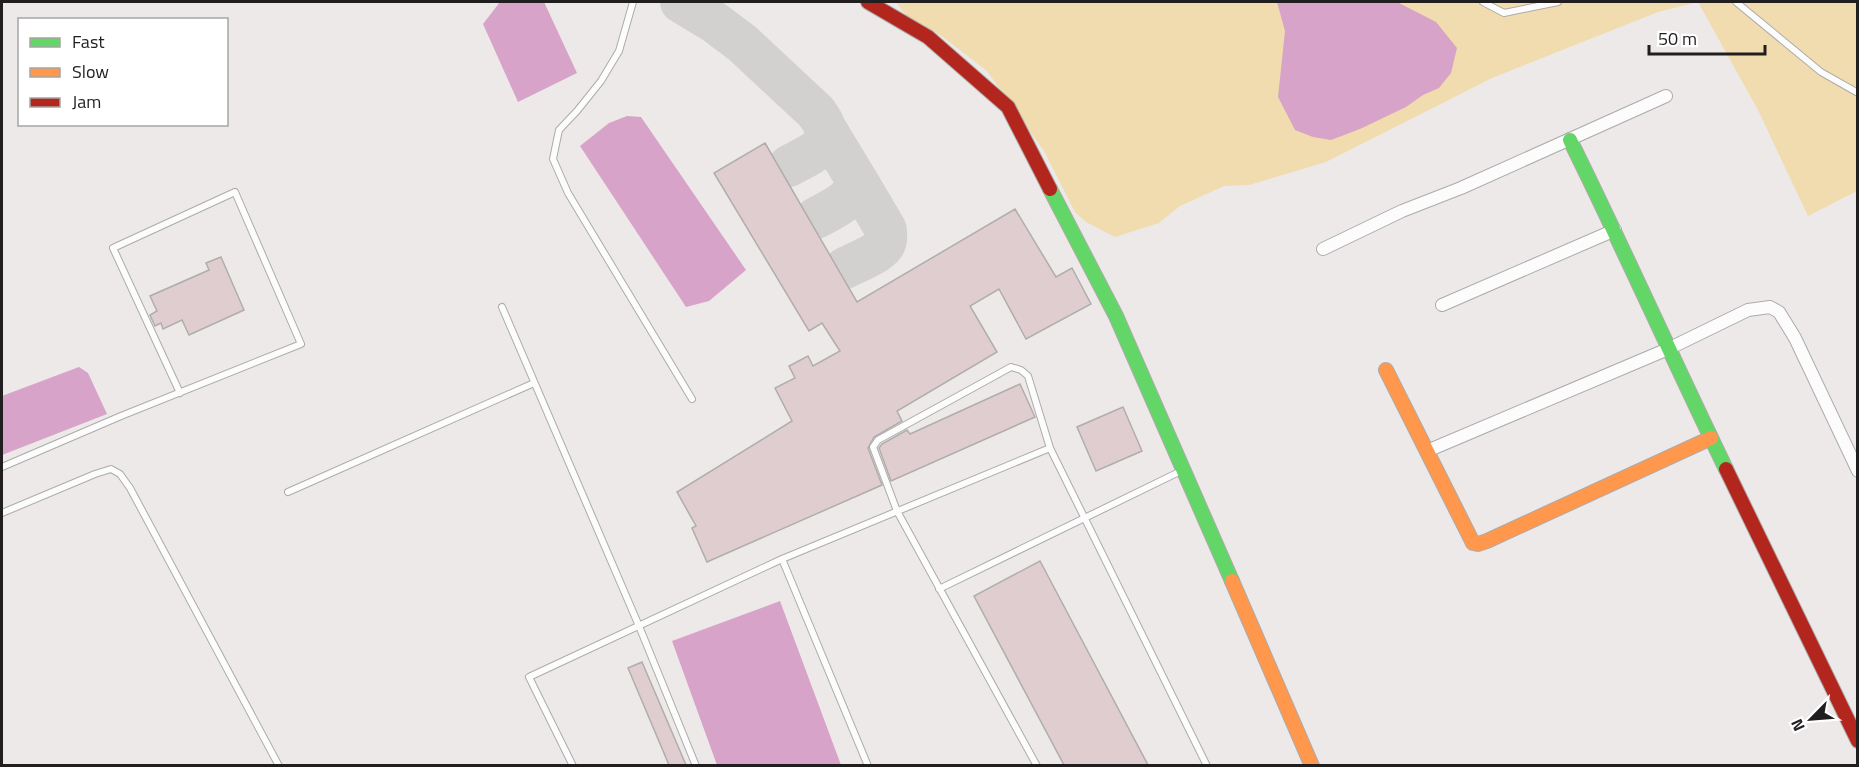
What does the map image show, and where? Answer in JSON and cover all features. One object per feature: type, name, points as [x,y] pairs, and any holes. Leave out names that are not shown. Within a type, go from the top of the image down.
[{"type":"street","points":[[874,3],[928,37],[1008,107],[1116,316],[1312,765]]},
{"type":"street","points":[[1323,249],[1666,96]]},
{"type":"street","points":[[1570,140],[1615,230],[1668,349],[1857,741]]},
{"type":"street","points":[[1442,305],[1615,230]]},
{"type":"street","points":[[1427,451],[1668,349],[1748,310],[1770,307],[1779,312],[1795,338],[1857,471]]},
{"type":"street","points":[[1386,370],[1473,543],[1478,544],[1711,438]]},
{"type":"lane","points":[[633,2],[619,51],[601,81],[559,129],[553,159],[568,194],[692,399]]},
{"type":"lane","points":[[1483,2],[1503,13],[1558,2]]},
{"type":"lane","points":[[1736,2],[1821,72],[1857,93]]},
{"type":"lane","points":[[2,467],[301,344],[235,192],[113,248],[180,393]]},
{"type":"lane","points":[[502,307],[696,765]]},
{"type":"lane","points":[[1037,765],[897,511],[873,447],[874,443],[1011,367],[1021,370],[1028,376],[1050,448],[1207,765]]},
{"type":"lane","points":[[288,492],[534,383]]},
{"type":"lane","points":[[573,765],[529,677],[782,559],[1050,448]]},
{"type":"lane","points":[[2,513],[95,474],[111,470],[120,474],[130,488],[279,765]]},
{"type":"lane","points":[[939,590],[1184,470]]},
{"type":"lane","points":[[782,559],[868,765]]},
{"type":"shaded area","points":[[500,2],[544,2],[577,73],[518,102],[483,24]]},
{"type":"shaded area","points":[[896,2],[1698,2],[1658,12],[1492,78],[1326,162],[1249,185],[1224,186],[1180,206],[1159,223],[1115,237],[1086,222],[1075,212],[1044,151],[987,71],[943,37],[907,17]]},
{"type":"shaded area","points":[[1277,2],[1397,2],[1436,22],[1457,48],[1451,73],[1439,88],[1423,95],[1406,107],[1331,140],[1313,137],[1295,130],[1278,97],[1285,31]]},
{"type":"shaded area","points":[[1698,2],[1857,2],[1857,191],[1808,216],[1758,110]]},
{"type":"shaded area","points":[[627,116],[641,117],[746,270],[709,301],[686,307],[580,146],[609,123]]},
{"type":"shaded area","points":[[79,367],[88,373],[107,414],[2,455],[2,396]]},
{"type":"shaded area","points":[[780,601],[841,765],[717,765],[672,641]]},
{"type":"building","points":[[765,143],[857,302],[1015,209],[1056,277],[1072,268],[1091,304],[1026,339],[999,289],[970,306],[997,352],[897,411],[902,421],[874,437],[868,448],[882,485],[707,562],[692,528],[696,526],[677,492],[792,421],[775,388],[795,378],[789,366],[808,356],[813,366],[840,351],[822,323],[809,331],[714,173]]},
{"type":"building","points":[[221,257],[244,310],[189,335],[182,320],[163,329],[161,323],[155,326],[150,315],[157,311],[150,296],[209,270],[206,263]]},
{"type":"building","points":[[1020,384],[1035,417],[891,481],[879,448],[882,444],[907,430],[910,434]]},
{"type":"building","points":[[1123,407],[1142,451],[1096,471],[1077,427]]},
{"type":"building","points":[[1040,561],[1148,765],[1064,765],[974,596]]},
{"type":"building","points":[[642,662],[686,765],[669,765],[628,668]]},
{"type":"taxiway","points":[[681,2],[714,22],[742,43],[816,112],[825,129],[825,140],[817,150],[789,166]]},
{"type":"taxiway","points":[[816,218],[848,198],[856,179],[824,126]]},
{"type":"taxiway","points":[[845,268],[877,252],[886,240],[886,230],[856,179]]},
{"type":"traffic: fast","points":[[1570,140],[1726,469]]},
{"type":"traffic: fast","points":[[1050,189],[1116,316],[1232,581]]},
{"type":"traffic: slow","points":[[1386,370],[1473,543],[1487,541],[1711,438]]},
{"type":"traffic: slow","points":[[1232,581],[1312,766]]},
{"type":"traffic: jam","points":[[868,2],[928,37],[1008,107],[1050,189]]},
{"type":"traffic: jam","points":[[1726,469],[1858,741]]}]
